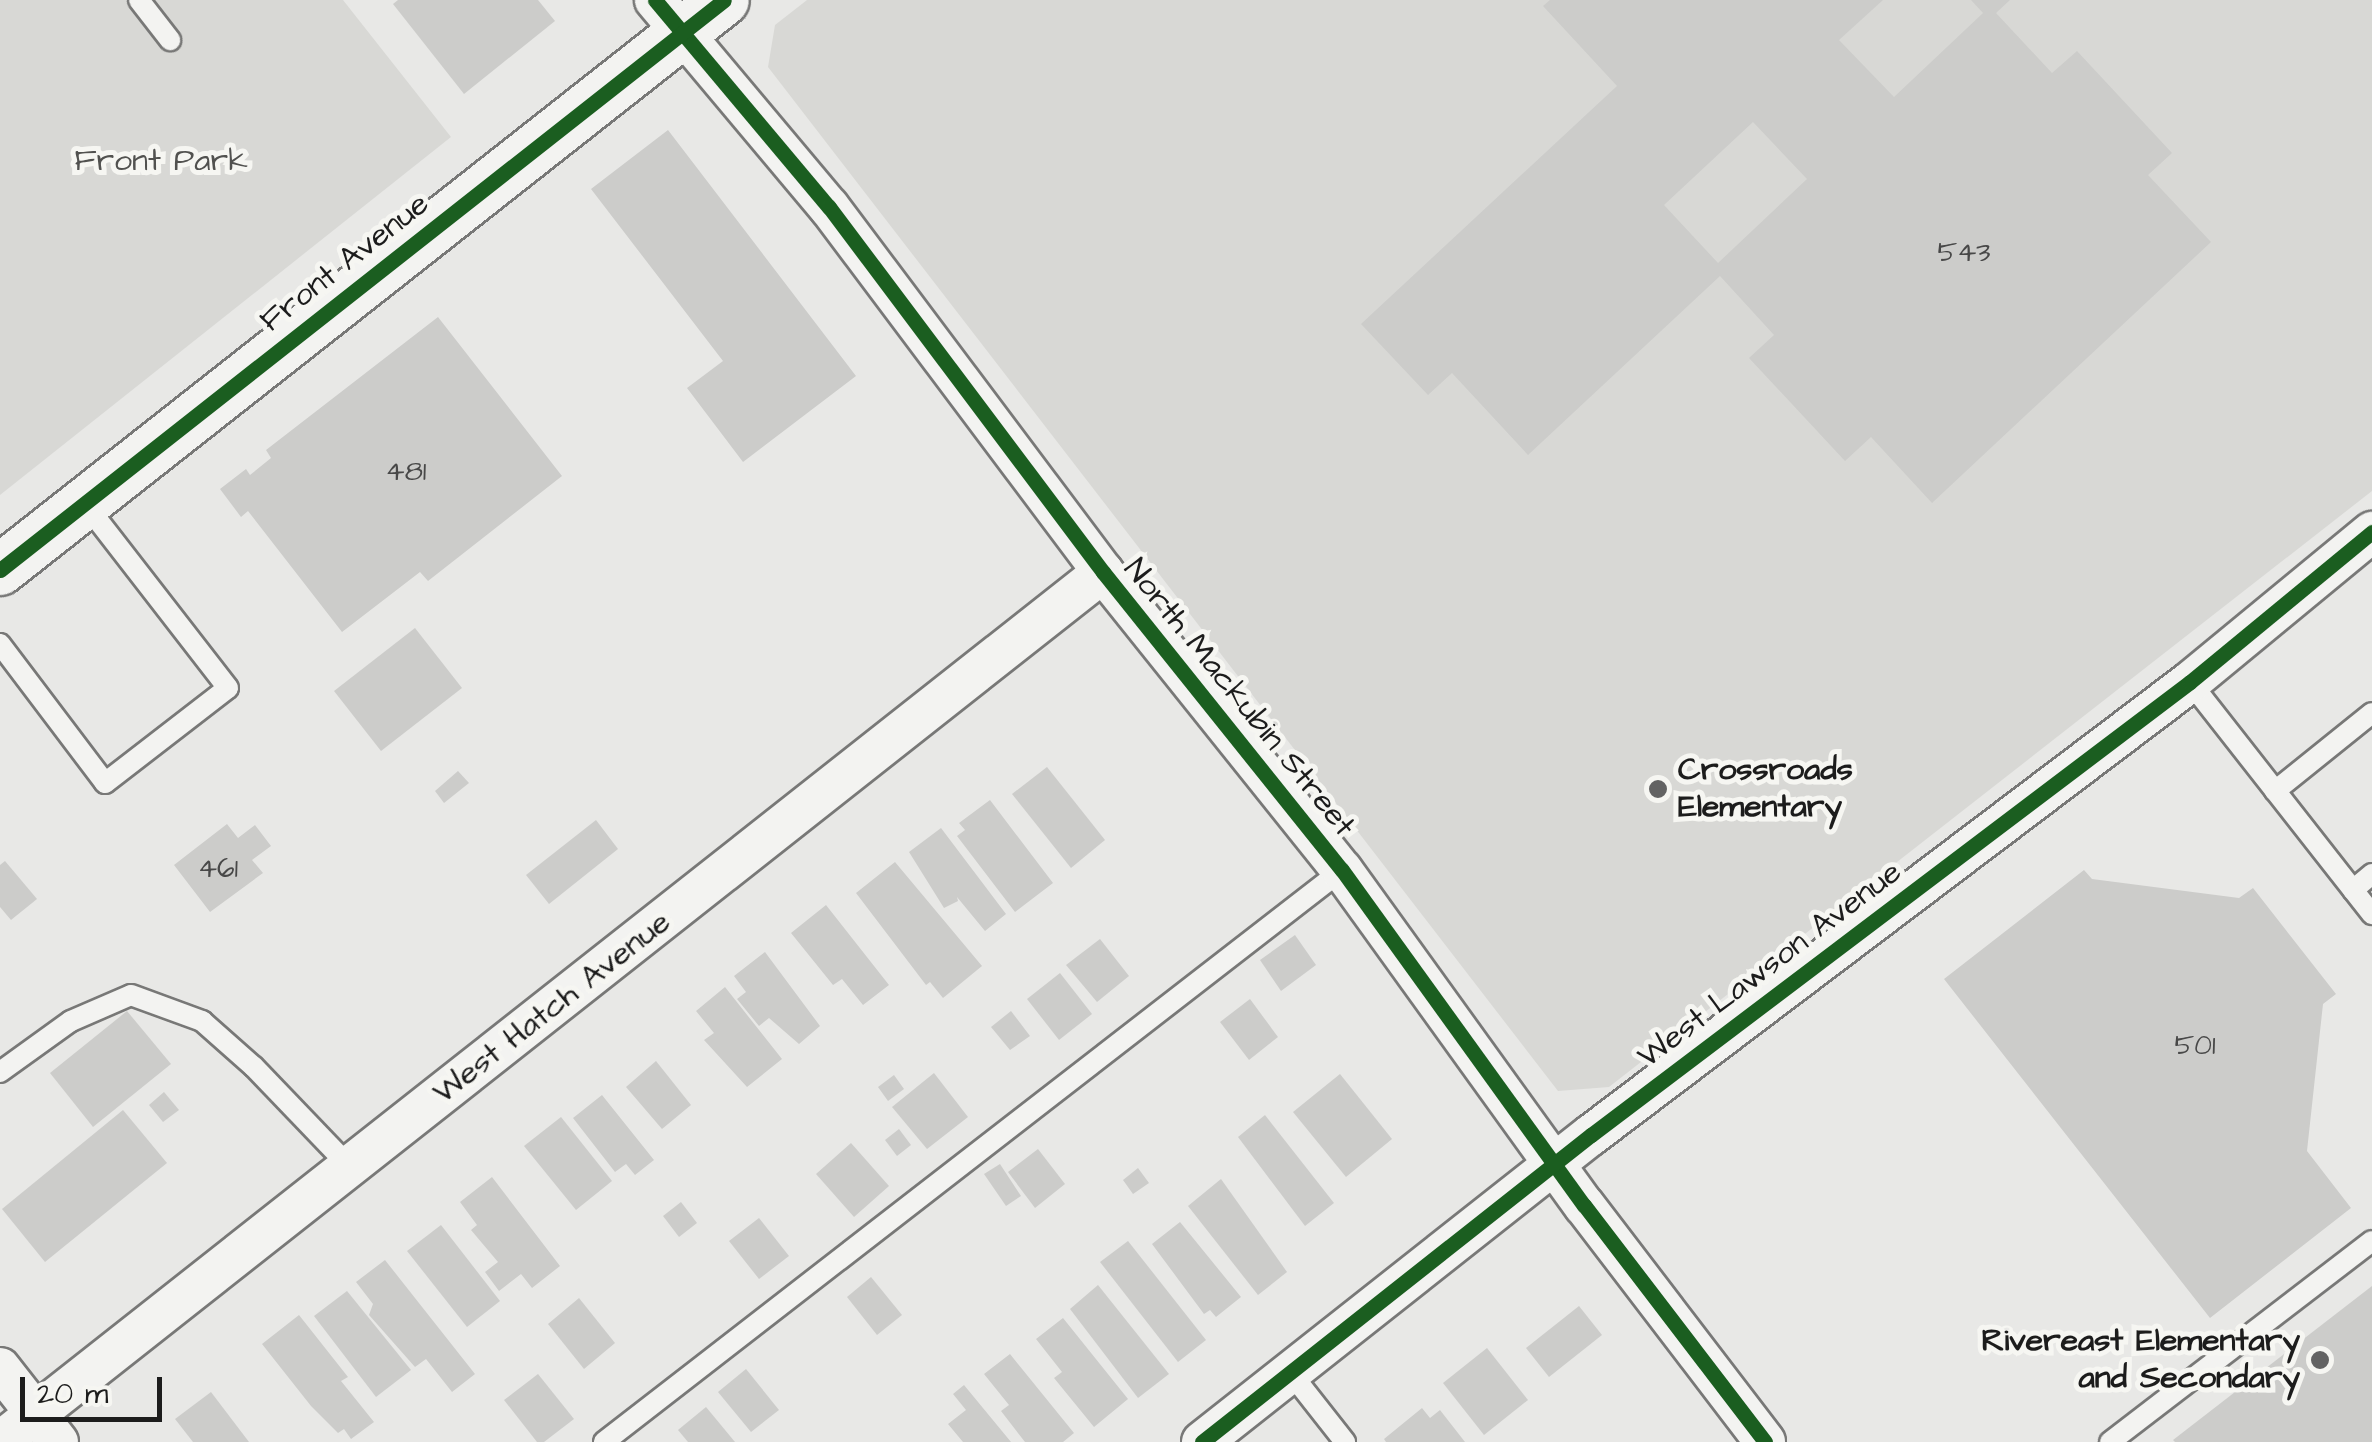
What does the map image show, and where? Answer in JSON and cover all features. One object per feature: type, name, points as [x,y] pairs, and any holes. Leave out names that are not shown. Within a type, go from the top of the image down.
[{"type":"street","name":"Front Avenue","points":[[0,570],[668,17],[724,0]]},
{"type":"street","name":"North Mackubin Street","points":[[668,17],[829,207],[1103,572],[1342,870],[1554,1164],[1765,1442]]},
{"type":"street","name":"West Lawson Avenue","points":[[1202,1442],[1554,1164],[2190,682],[2372,532]]},
{"type":"street","name":"West Hatch Avenue","points":[[0,1442],[47,1428],[350,1167],[1103,572]]},
{"type":"street","points":[[0,1368],[47,1428]]},
{"type":"lane","points":[[139,0],[170,40]]},
{"type":"lane","points":[[0,644],[105,783],[228,688],[84,504]]},
{"type":"lane","points":[[2190,682],[2372,914]]},
{"type":"lane","points":[[2275,791],[2372,713]]},
{"type":"lane","points":[[604,1442],[1342,870]]},
{"type":"lane","points":[[2353,890],[2372,874]]},
{"type":"lane","points":[[0,1072],[70,1021],[131,994],[202,1021],[254,1067],[350,1167]]},
{"type":"lane","points":[[2110,1442],[2372,1241]]},
{"type":"lane","points":[[1290,1372],[1344,1442]]},
{"type":"shaded area","name":"Front Park","points":[[0,0],[343,0],[451,137],[0,495]]},
{"type":"shaded area","name":"Crossroads Elementary","points":[[807,0],[2372,0],[2372,491],[1609,1087],[1558,1091],[768,67],[775,25]]},
{"type":"building","points":[[398,0],[538,0],[555,21],[464,94],[393,4]]},
{"type":"building","points":[[1550,0],[1883,0],[1839,40],[1894,97],[1983,13],[1971,0],[2010,0],[1996,13],[2052,73],[2077,51],[2172,153],[2148,175],[2211,242],[1932,503],[1871,437],[1845,461],[1749,358],[1774,335],[1720,276],[1528,455],[1452,373],[1428,395],[1361,324],[1617,86],[1543,6]],"holes":[[[1753,122],[1807,179],[1718,263],[1664,205]]]},
{"type":"building","points":[[668,130],[856,376],[743,462],[687,388],[723,361],[591,189]]},
{"type":"building","points":[[438,317],[562,476],[428,581],[420,572],[342,632],[248,511],[241,517],[220,489],[246,469],[250,475],[271,458],[266,450]]},
{"type":"building","points":[[415,628],[462,688],[381,751],[334,691]]},
{"type":"building","points":[[1047,767],[1105,840],[1071,868],[1012,794]]},
{"type":"building","points":[[458,771],[469,783],[444,803],[435,791]]},
{"type":"building","points":[[990,800],[1053,883],[1015,912],[957,836],[965,830],[959,823]]},
{"type":"building","points":[[596,820],[618,849],[549,904],[526,875]]},
{"type":"building","points":[[227,824],[238,838],[255,825],[271,846],[252,860],[263,873],[210,912],[174,865]]},
{"type":"building","points":[[941,828],[1006,914],[985,931],[957,897],[958,901],[944,908],[909,852]]},
{"type":"building","points":[[5,861],[37,899],[11,920],[0,907],[0,865]]},
{"type":"building","points":[[895,862],[982,966],[943,998],[930,982],[926,985],[856,893]]},
{"type":"building","points":[[2084,870],[2092,879],[2239,898],[2253,888],[2336,994],[2323,1004],[2307,1151],[2351,1208],[2210,1318],[1944,979]]},
{"type":"building","points":[[826,905],[889,985],[863,1005],[842,979],[833,985],[791,933]]},
{"type":"building","points":[[1295,935],[1316,965],[1281,991],[1260,960]]},
{"type":"building","points":[[1100,939],[1129,976],[1097,1002],[1066,965]]},
{"type":"building","points":[[765,952],[820,1026],[799,1044],[769,1018],[759,1026],[737,999],[746,992],[734,976]]},
{"type":"building","points":[[1060,973],[1092,1014],[1059,1040],[1027,999]]},
{"type":"building","points":[[725,987],[782,1059],[747,1087],[704,1040],[714,1033],[696,1011]]},
{"type":"building","points":[[1250,999],[1278,1037],[1249,1060],[1220,1022]]},
{"type":"building","points":[[127,1011],[171,1064],[93,1127],[50,1073]]},
{"type":"building","points":[[1011,1011],[1030,1036],[1010,1050],[991,1027]]},
{"type":"building","points":[[656,1061],[691,1105],[662,1129],[626,1087]]},
{"type":"building","points":[[934,1073],[968,1117],[927,1149],[892,1107]]},
{"type":"building","points":[[1340,1074],[1392,1139],[1346,1177],[1293,1112]]},
{"type":"building","points":[[894,1075],[904,1089],[888,1101],[878,1087]]},
{"type":"building","points":[[164,1092],[179,1110],[163,1122],[149,1105]]},
{"type":"building","points":[[602,1095],[654,1160],[635,1175],[626,1164],[615,1172],[573,1118]]},
{"type":"building","points":[[123,1110],[167,1163],[45,1262],[2,1209]]},
{"type":"building","points":[[1265,1115],[1334,1203],[1305,1226],[1238,1137]]},
{"type":"building","points":[[561,1117],[612,1181],[576,1210],[524,1146]]},
{"type":"building","points":[[899,1129],[911,1145],[897,1156],[885,1140]]},
{"type":"building","points":[[851,1143],[889,1186],[854,1217],[816,1174]]},
{"type":"building","points":[[1038,1149],[1065,1184],[1035,1208],[1008,1172]]},
{"type":"building","points":[[1000,1164],[1021,1196],[1006,1206],[984,1174]]},
{"type":"building","points":[[1138,1168],[1149,1183],[1133,1194],[1123,1180]]},
{"type":"building","points":[[492,1177],[560,1266],[532,1288],[521,1274],[499,1291],[485,1272],[498,1262],[471,1230],[477,1225],[460,1202]]},
{"type":"building","points":[[1221,1179],[1287,1272],[1258,1295],[1188,1206]]},
{"type":"building","points":[[681,1202],[697,1223],[679,1237],[663,1216]]},
{"type":"building","points":[[759,1218],[789,1256],[759,1279],[729,1241]]},
{"type":"building","points":[[1180,1222],[1241,1297],[1216,1317],[1210,1310],[1204,1314],[1152,1244]]},
{"type":"building","points":[[441,1225],[500,1301],[467,1327],[407,1251]]},
{"type":"building","points":[[1128,1241],[1206,1340],[1178,1362],[1100,1262]]},
{"type":"building","points":[[385,1260],[475,1374],[452,1392],[426,1359],[415,1367],[369,1315],[373,1304],[356,1282]]},
{"type":"building","points":[[871,1277],[902,1315],[877,1335],[847,1297]]},
{"type":"building","points":[[1098,1285],[1169,1374],[1138,1398],[1070,1309]]},
{"type":"building","name":"Rivereast Elementary and Secondary","points":[[2372,1286],[2372,1442],[2173,1440]]},
{"type":"building","points":[[347,1291],[411,1370],[376,1397],[314,1316]]},
{"type":"building","points":[[579,1298],[615,1343],[584,1369],[548,1324]]},
{"type":"building","points":[[1579,1306],[1602,1335],[1549,1377],[1526,1348]]},
{"type":"building","points":[[299,1315],[348,1377],[341,1381],[374,1422],[351,1439],[344,1429],[338,1433],[311,1406],[262,1344]]},
{"type":"building","points":[[1063,1318],[1128,1399],[1094,1427],[1054,1378],[1062,1372],[1036,1339]]},
{"type":"building","points":[[1487,1348],[1528,1400],[1484,1435],[1443,1383]]},
{"type":"building","points":[[1010,1354],[1074,1433],[1063,1442],[1025,1442],[1001,1411],[1009,1405],[984,1374]]},
{"type":"building","points":[[746,1369],[779,1410],[751,1432],[718,1392]]},
{"type":"building","points":[[538,1374],[574,1419],[544,1442],[537,1442],[504,1400]]},
{"type":"building","points":[[964,1385],[1011,1442],[963,1442],[948,1424],[966,1410],[953,1394]]},
{"type":"building","points":[[211,1392],[249,1442],[193,1442],[175,1419]]},
{"type":"building","points":[[706,1407],[735,1442],[688,1442],[678,1430]]},
{"type":"building","points":[[1422,1408],[1430,1418],[1440,1410],[1465,1442],[1386,1442],[1384,1439]]},
{"type":"cycle path","points":[[655,0],[829,207],[1103,572],[1342,870],[1584,1205],[1765,1442]]},
{"type":"cycle path","points":[[0,570],[724,0]]},
{"type":"cycle path","points":[[1202,1442],[1591,1135],[2190,682],[2372,532]]},
{"type":"place","name":"Crossroads Elementary","points":[[1658,789]]},
{"type":"place","name":"Rivereast Elementary and Secondary","points":[[2320,1360]]}]
